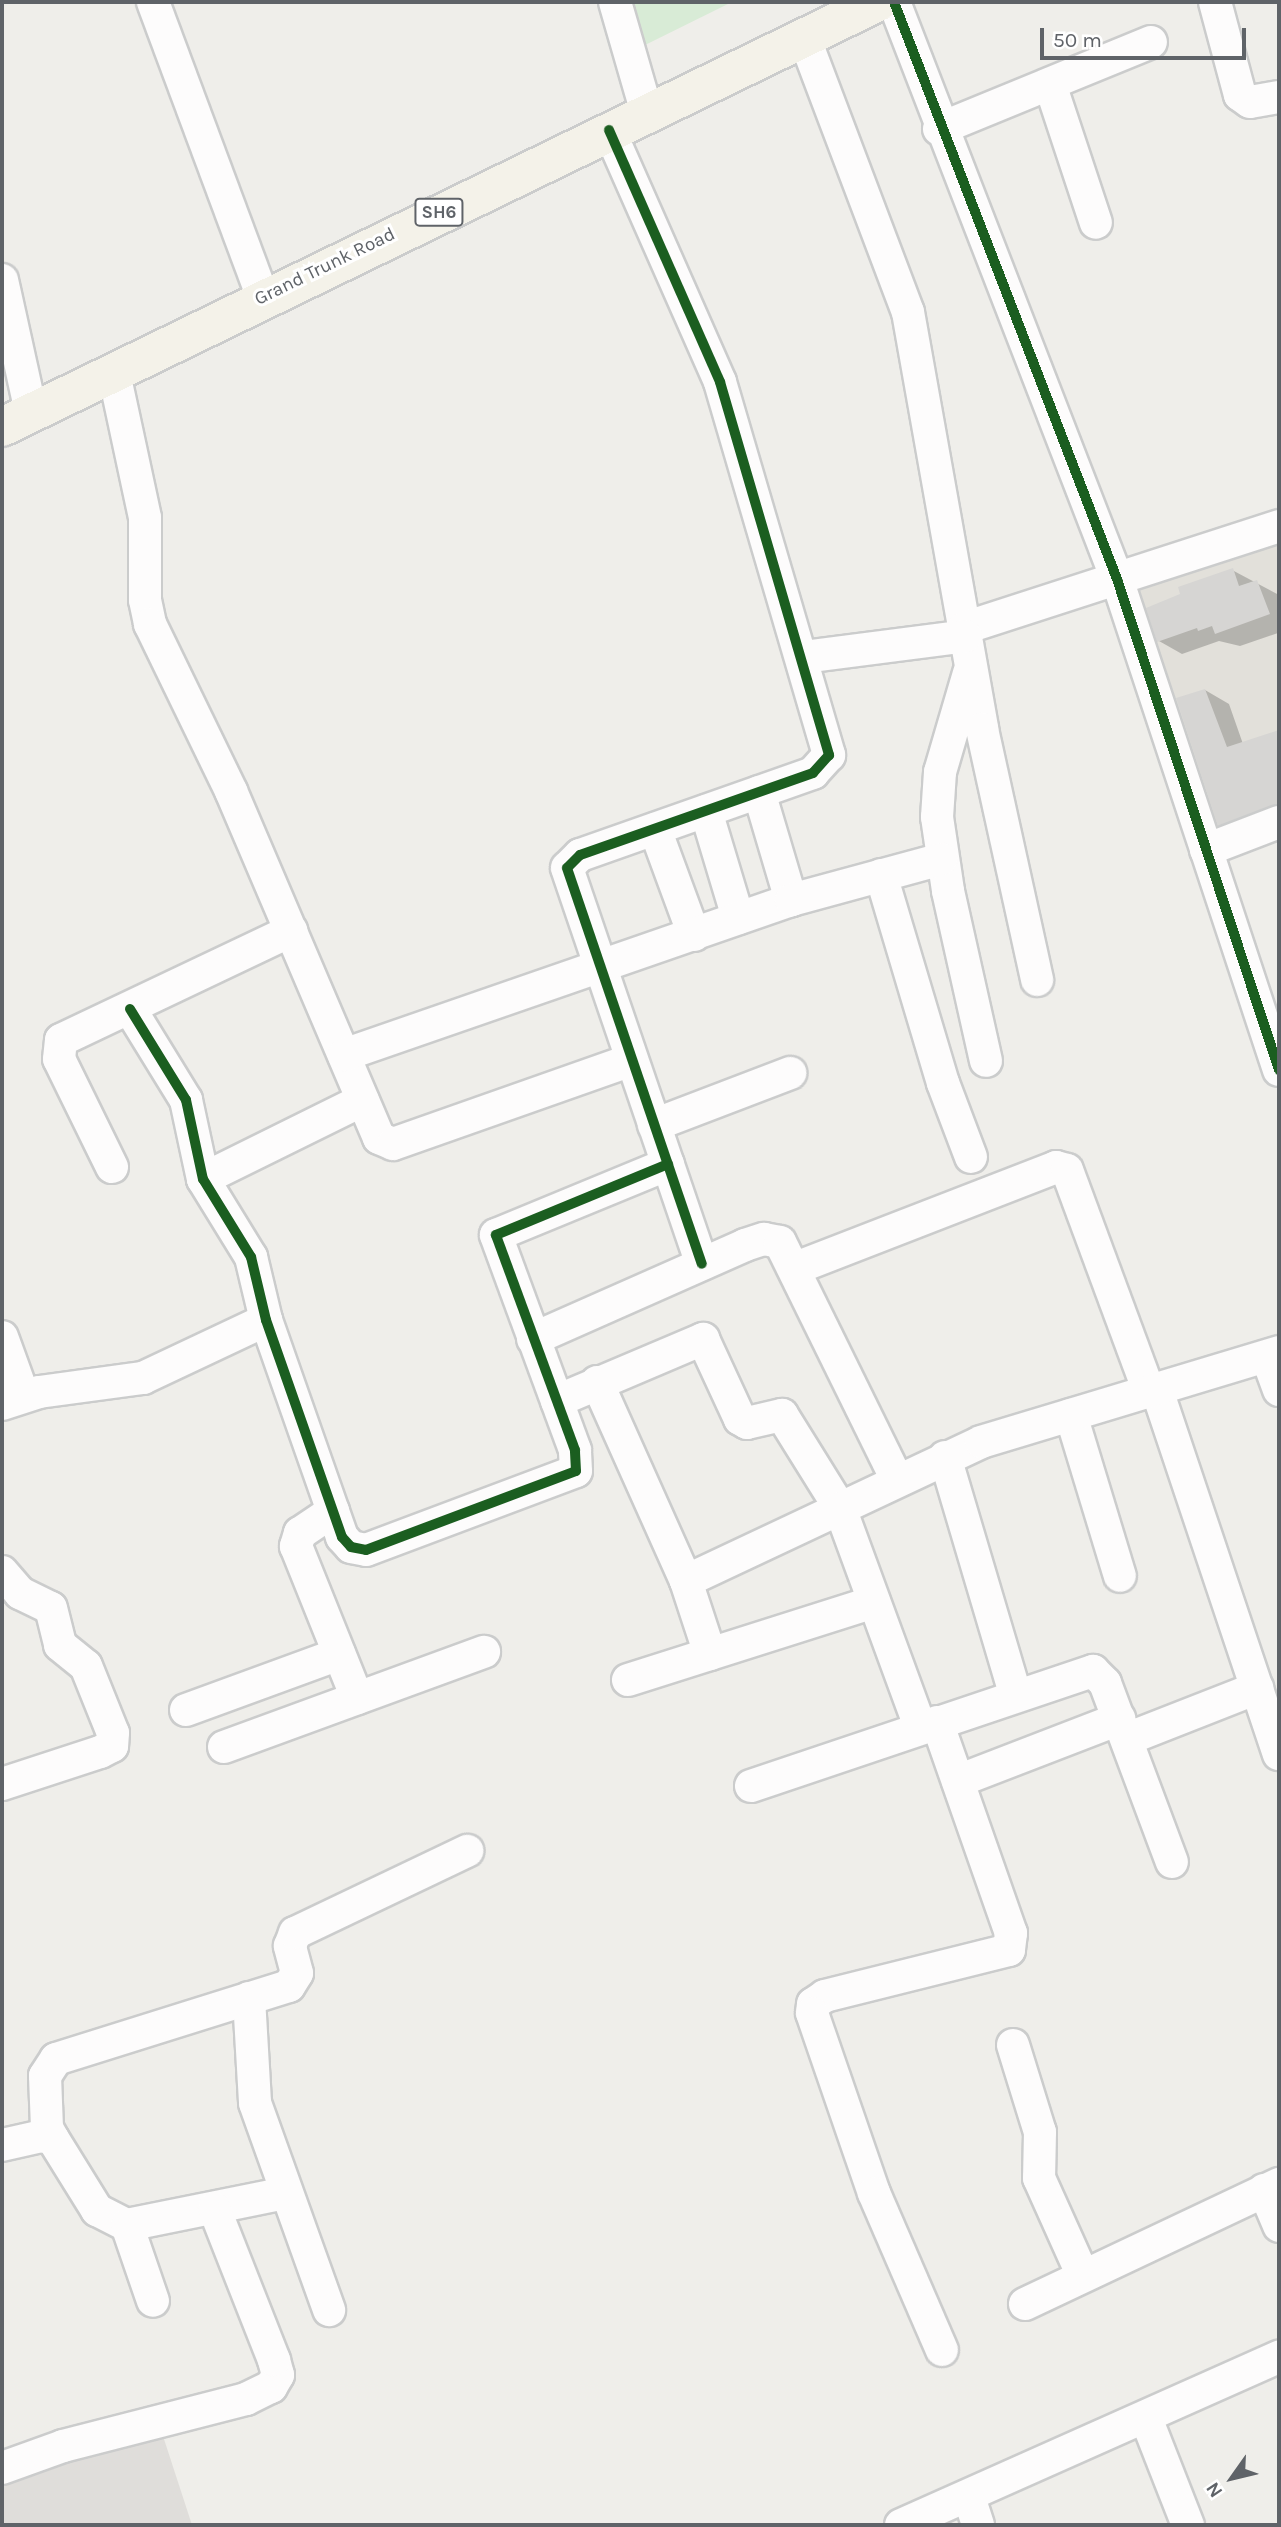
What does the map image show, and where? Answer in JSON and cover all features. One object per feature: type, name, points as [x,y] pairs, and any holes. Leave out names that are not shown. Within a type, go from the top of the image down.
[{"type":"main road","name":"Grand Trunk Road","points":[[17,420],[263,297],[878,2]]},
{"type":"street","points":[[152,2],[263,297]]},
{"type":"street","points":[[615,2],[647,113]]},
{"type":"street","points":[[894,2],[939,129],[1116,579],[1279,1070]]},
{"type":"street","points":[[1215,2],[1233,83],[1240,95],[1250,102],[1279,97]]},
{"type":"street","points":[[804,37],[908,312],[967,643],[1037,980]]},
{"type":"street","points":[[939,129],[1151,42]]},
{"type":"street","points":[[1050,84],[1096,223]]},
{"type":"street","points":[[610,130],[720,382],[803,657],[829,755],[813,773],[580,855],[567,868],[599,969],[702,1264]]},
{"type":"street","points":[[2,280],[17,420]]},
{"type":"street","points":[[114,373],[145,518],[145,600],[150,624],[231,791],[379,1138],[393,1144],[632,1060]]},
{"type":"street","points":[[803,657],[967,643],[1116,579],[1279,526]]},
{"type":"street","points":[[967,643],[940,772],[937,817],[942,859],[986,1061]]},
{"type":"street","points":[[759,792],[792,900]]},
{"type":"street","points":[[706,811],[738,918]]},
{"type":"street","points":[[1206,850],[1279,822]]},
{"type":"street","points":[[655,829],[694,935]]},
{"type":"street","points":[[344,1055],[599,969],[792,900],[942,859]]},
{"type":"street","points":[[881,876],[943,1083],[971,1157]]},
{"type":"street","points":[[112,1167],[57,1048],[70,1034],[130,1009],[291,931]]},
{"type":"street","points":[[130,1009],[186,1100],[203,1179],[246,1244],[266,1320],[342,1537],[352,1547],[366,1550],[570,1476],[578,1461],[496,1235],[668,1164]]},
{"type":"street","points":[[654,1125],[790,1073]]},
{"type":"street","points":[[203,1179],[363,1100]]},
{"type":"street","points":[[796,1268],[1056,1167],[1067,1170],[1153,1391],[1279,1754]]},
{"type":"street","points":[[533,1339],[764,1239],[780,1242],[796,1268],[897,1480]]},
{"type":"street","points":[[2,1336],[13,1400],[143,1378],[266,1320]]},
{"type":"street","points":[[556,1401],[703,1339],[740,1419],[747,1423],[782,1415],[840,1507],[874,1602],[929,1724],[958,1780],[1011,1933],[1009,1950],[825,1996],[813,2004],[812,2013],[874,2193],[942,2350]]},
{"type":"street","points":[[686,1581],[945,1457],[1071,1415],[1273,1355],[1279,1390]]},
{"type":"street","points":[[597,1382],[686,1581],[710,1654]]},
{"type":"street","points":[[1071,1415],[1119,1576]]},
{"type":"street","points":[[945,1457],[1015,1694]]},
{"type":"street","points":[[333,1511],[296,1538],[357,1698]]},
{"type":"street","points":[[2,1572],[14,1589],[51,1608],[60,1645],[86,1666],[113,1733],[112,1746],[100,1752],[2,1784]]},
{"type":"street","points":[[628,1679],[874,1602]]},
{"type":"street","points":[[224,1747],[484,1652]]},
{"type":"street","points":[[186,1710],[339,1654]]},
{"type":"street","points":[[751,1786],[1015,1694],[1093,1671],[1105,1683],[1172,1862]]},
{"type":"street","points":[[958,1780],[1257,1688]]},
{"type":"street","points":[[285,2193],[127,2225],[97,2210],[53,2139],[47,2128],[45,2077],[57,2059],[295,1982],[290,1946],[295,1933],[467,1850]]},
{"type":"street","points":[[249,1998],[255,2104],[329,2310]]},
{"type":"street","points":[[1013,2045],[1040,2132],[1039,2178],[1083,2276]]},
{"type":"street","points":[[2,2146],[42,2136],[53,2139]]},
{"type":"street","points":[[1025,2304],[1272,2187],[1279,2226]]},
{"type":"street","points":[[5,2458],[63,2446],[246,2399],[271,2387],[278,2375],[274,2360],[214,2208]]},
{"type":"street","points":[[127,2225],[153,2301]]},
{"type":"street","points":[[901,2525],[974,2511],[1146,2418],[1279,2357]]},
{"type":"street","points":[[1146,2418],[1188,2525]]},
{"type":"shaded area","points":[[1279,530],[1279,815],[1209,844],[1121,584]]},
{"type":"shaded area","points":[[162,2433],[192,2525],[2,2525],[2,2479]]},
{"type":"green space","points":[[625,2],[732,2],[639,48]]},
{"type":"building","points":[[1233,568],[1239,586],[1257,580],[1270,614],[1215,634],[1212,626],[1198,631],[1197,628],[1157,642],[1146,608],[1180,594],[1178,587]]},
{"type":"building","points":[[1205,689],[1227,747],[1279,730],[1279,804],[1218,826],[1176,698]]},
{"type":"cycle path","points":[[894,2],[1117,579],[1279,1070]]},
{"type":"cycle path","points":[[609,130],[720,382],[829,755],[813,773],[580,855],[567,868],[702,1264]]},
{"type":"cycle path","points":[[130,1009],[186,1100],[203,1179],[251,1257],[266,1320],[342,1537],[351,1547],[366,1550],[576,1471],[575,1450],[496,1235],[668,1164]]}]
